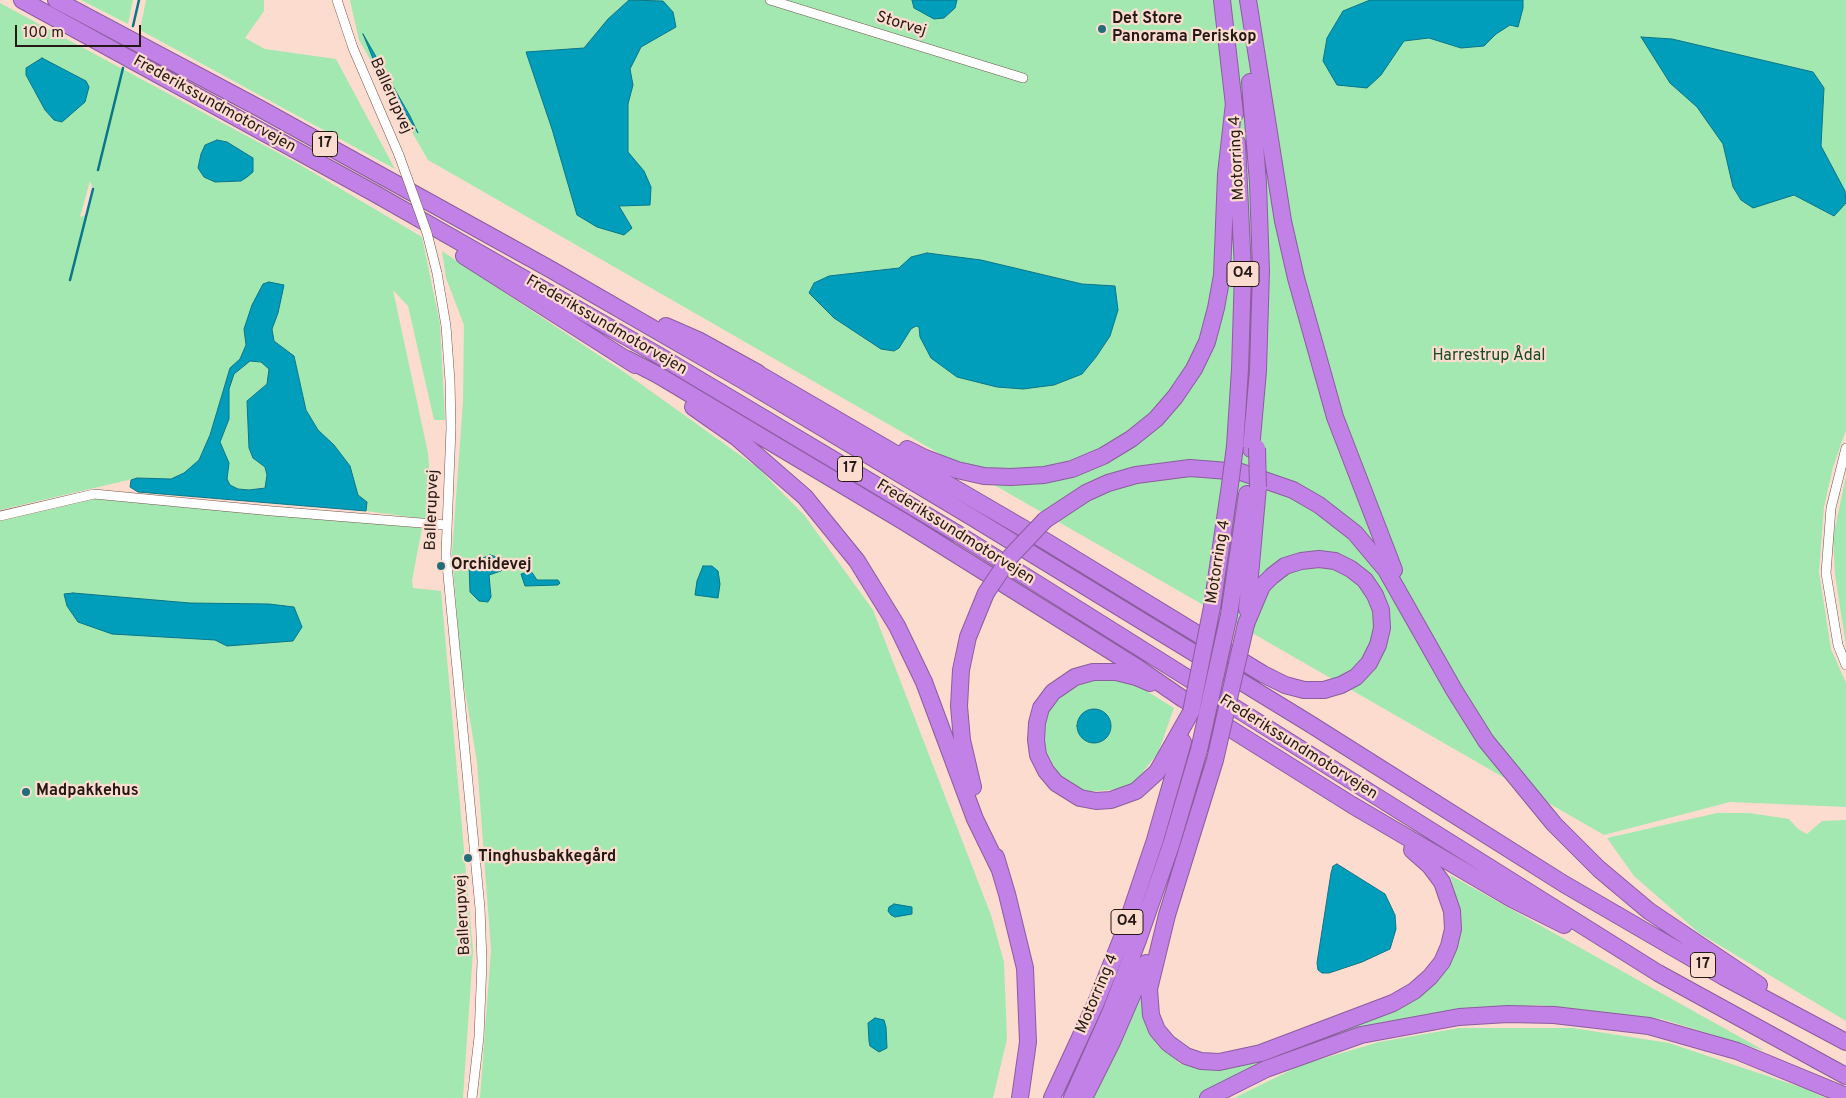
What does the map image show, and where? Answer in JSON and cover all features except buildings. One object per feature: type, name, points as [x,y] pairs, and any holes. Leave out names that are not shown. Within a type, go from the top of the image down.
[{"type":"highway","name":"Frederikssundmotorvejen","points":[[22,0],[374,193],[658,355],[958,534],[1658,973],[1846,1076]]},
{"type":"highway","name":"Frederikssundmotorvejen","points":[[56,0],[259,108],[591,293],[970,516],[1299,717],[1573,889],[1724,977],[1845,1042]]},
{"type":"highway","name":"Motorring 4","points":[[1187,706],[1212,606],[1235,446],[1240,369],[1243,271],[1234,103],[1222,0]]},
{"type":"highway","name":"Motorring 4","points":[[1072,1098],[1110,1014],[1171,845],[1199,750],[1229,615],[1253,486],[1260,261],[1253,101],[1241,0]]},
{"type":"highway","points":[[1248,0],[1283,220],[1305,316],[1347,453],[1408,605],[1437,662],[1486,741],[1533,801],[1575,846],[1624,892],[1674,930],[1845,1042]]},
{"type":"highway","points":[[750,369],[790,386],[925,458],[957,470],[984,476],[1044,475],[1072,469],[1103,456],[1131,439],[1156,419],[1189,376],[1206,342],[1222,275],[1226,174],[1234,103]]},
{"type":"highway","points":[[374,193],[416,226],[627,359],[736,437],[804,497],[857,561],[897,626],[924,682],[975,819],[999,868]]},
{"type":"highway","points":[[591,293],[698,340],[750,369],[1055,547],[1264,674],[1285,684],[1304,690],[1324,690],[1342,685],[1356,677],[1369,664],[1378,645],[1382,628],[1380,610],[1375,595],[1365,580],[1343,565],[1318,559],[1301,561],[1285,566],[1272,576],[1262,586],[1246,624]]},
{"type":"highway","points":[[627,359],[658,375],[906,523],[1138,668],[1187,706]]},
{"type":"highway","points":[[1020,1098],[1028,1042],[1025,968],[1017,929],[968,771],[962,740],[959,706],[961,670],[968,637],[986,593],[1011,556],[1045,520],[1086,493],[1136,474],[1190,468],[1240,472],[1293,490],[1337,518],[1355,533],[1373,553],[1408,605]]},
{"type":"highway","points":[[1253,486],[1246,624],[1215,760],[1167,915],[1150,978],[1149,1006],[1154,1023],[1162,1037],[1180,1053],[1193,1059],[1219,1062],[1261,1053],[1353,1020],[1404,998],[1430,978],[1446,954],[1452,929],[1450,902],[1442,882],[1422,858],[1352,806]]},
{"type":"highway","points":[[1187,706],[1181,738],[1147,784],[1125,797],[1104,800],[1080,798],[1056,783],[1046,771],[1038,755],[1036,723],[1041,708],[1053,692],[1075,676],[1093,672],[1136,676],[1187,706],[1352,806],[1512,899],[1658,973]]},
{"type":"highway","name":"Motorring 4","points":[[1052,1098],[1095,1005],[1123,935],[1155,840],[1181,738]]},
{"type":"highway","points":[[1084,1098],[1112,1042],[1167,915]]},
{"type":"highway","points":[[1208,1098],[1266,1069],[1313,1050],[1361,1035],[1459,1017],[1508,1014],[1554,1015],[1648,1026],[1737,1051],[1846,1096]]},
{"type":"street","name":"Ballerupvej","points":[[338,0],[356,56],[400,155],[427,233],[437,273],[446,326],[451,428],[446,525],[448,587],[480,908],[482,962],[479,1036],[472,1098]]},
{"type":"street","name":"Storvej","points":[[770,0],[1024,78]]},
{"type":"street","points":[[1846,448],[1831,508],[1826,573],[1838,645],[1846,665]]},
{"type":"street","points":[[0,516],[94,494],[446,525]]},
{"type":"green space","points":[[81,0],[133,0],[128,24]]},
{"type":"green space","points":[[146,0],[264,0],[264,11],[245,38],[265,49],[336,59],[395,169],[140,30]]},
{"type":"green space","name":"Harrestrup Ådal","points":[[350,0],[1846,0],[1846,430],[1833,467],[1824,507],[1819,572],[1831,649],[1846,683],[1846,807],[1730,802],[1604,835],[428,160],[359,40]]},
{"type":"green space","points":[[0,3],[297,163],[422,237],[440,324],[445,420],[434,420],[408,306],[393,290],[428,453],[433,520],[366,511],[367,502],[358,495],[350,466],[334,445],[318,430],[306,410],[294,356],[274,341],[272,329],[278,313],[244,329],[246,345],[240,359],[230,368],[210,435],[199,460],[184,473],[171,479],[137,478],[0,510]],"holes":[[[90,181],[93,189],[86,214],[88,214],[80,217]]]},
{"type":"green space","points":[[442,251],[627,374],[758,468],[805,516],[873,610],[991,915],[1004,962],[1007,1039],[993,1098],[480,1098],[491,950],[477,762],[461,667],[452,553],[463,401],[464,325],[446,278]]},
{"type":"green space","points":[[250,361],[261,362],[269,369],[267,384],[247,401],[253,458],[265,467],[267,475],[266,487],[249,490],[238,489],[230,485],[227,479],[228,468],[220,442],[229,419],[229,389],[234,374]]},
{"type":"green space","points":[[1846,476],[1846,646],[1835,575],[1833,538]]},
{"type":"green space","points":[[95,499],[422,528],[412,581],[413,588],[441,591],[473,951],[463,1098],[0,1098],[0,521]]},
{"type":"green space","points":[[1088,680],[1121,680],[1142,688],[1174,708],[1158,753],[1134,783],[1121,789],[1086,792],[1065,783],[1054,767],[1044,746],[1043,728],[1052,702]]},
{"type":"green space","points":[[1717,813],[1749,813],[1789,819],[1798,829],[1807,834],[1822,821],[1846,820],[1846,1021],[1699,933],[1634,876],[1607,838]]},
{"type":"green space","points":[[1450,875],[1765,1051],[1662,1019],[1540,1005],[1491,1008],[1406,1018],[1338,1037],[1249,1069],[1198,1098],[1093,1098],[1142,992],[1150,1035],[1180,1064],[1224,1069],[1379,1017],[1417,994],[1460,933],[1458,904]]},
{"type":"green space","points":[[1459,1028],[1573,1028],[1669,1043],[1806,1089],[1825,1098],[1234,1098],[1301,1065],[1379,1042]]},
{"type":"water","points":[[629,0],[663,1],[673,12],[676,27],[641,47],[630,69],[633,85],[628,104],[628,152],[644,171],[651,187],[650,205],[619,206],[632,228],[624,235],[597,227],[577,215],[552,129],[526,52],[584,48],[608,19]]},
{"type":"water","points":[[912,0],[957,0],[955,8],[944,18],[934,19],[914,8]]},
{"type":"water","points":[[1370,0],[1523,0],[1523,8],[1518,27],[1510,25],[1496,34],[1484,46],[1461,48],[1429,38],[1404,41],[1381,75],[1367,88],[1337,85],[1323,61],[1327,38],[1343,11]]},
{"type":"water","points":[[363,34],[410,116],[418,133],[376,66]]},
{"type":"water","points":[[1641,37],[1672,39],[1813,72],[1824,88],[1821,146],[1845,191],[1846,203],[1834,216],[1794,195],[1753,208],[1741,200],[1733,187],[1723,144],[1697,107],[1670,83]]},
{"type":"water","points":[[42,58],[86,81],[89,87],[85,102],[62,122],[54,120],[45,110],[26,75],[26,68]]},
{"type":"water","points":[[217,140],[227,142],[253,158],[253,172],[241,181],[215,182],[204,177],[198,168],[201,154],[205,145]]},
{"type":"water","points":[[927,253],[981,260],[1082,284],[1115,286],[1118,310],[1110,336],[1082,374],[1054,385],[1023,389],[997,387],[957,377],[931,358],[920,337],[919,327],[916,326],[911,329],[899,348],[894,351],[881,349],[834,318],[809,293],[814,283],[829,276],[899,268],[911,257]]},
{"type":"water","points":[[269,282],[284,285],[278,313],[272,329],[274,341],[294,356],[306,410],[318,430],[334,445],[350,466],[358,495],[367,502],[366,511],[138,492],[130,487],[131,480],[137,478],[171,479],[184,473],[199,460],[210,435],[230,368],[240,359],[246,345],[244,329],[252,305],[263,284]],"holes":[[[250,361],[261,362],[269,369],[267,384],[247,401],[249,448],[253,458],[265,467],[267,475],[265,488],[238,489],[230,485],[227,479],[229,463],[220,442],[229,419],[229,389],[234,374]]]},
{"type":"water","points":[[490,555],[500,558],[505,565],[501,571],[489,575],[491,597],[488,602],[479,601],[470,592],[469,564]]},
{"type":"water","points":[[703,566],[712,566],[718,571],[720,584],[718,598],[695,595],[697,581]]},
{"type":"water","points":[[531,571],[537,580],[558,580],[560,583],[558,585],[525,586],[521,574]]},
{"type":"water","points":[[73,593],[190,603],[269,604],[294,607],[302,627],[293,641],[227,646],[215,640],[112,634],[78,622],[67,606],[64,594]]},
{"type":"water","points":[[1094,709],[1106,714],[1111,726],[1106,738],[1094,743],[1082,738],[1077,726],[1082,714]]},
{"type":"water","points":[[1337,864],[1385,894],[1395,915],[1396,929],[1390,949],[1362,962],[1329,973],[1322,973],[1318,970],[1317,963],[1331,873],[1333,866]]},
{"type":"water","points":[[894,904],[912,907],[912,914],[895,917],[891,915],[888,911],[889,907]]},
{"type":"water","points":[[875,1018],[884,1020],[886,1027],[887,1048],[879,1052],[870,1046],[869,1041],[868,1023]]},
{"type":"waterway","points":[[133,26],[139,0]]},
{"type":"waterway","points":[[98,170],[123,68]]},
{"type":"waterway","points":[[70,280],[93,189]]},
{"type":"place","name":"Det Store Panorama Periskop","points":[[1102,29]]},
{"type":"place","name":"Orchidevej","points":[[441,566]]},
{"type":"place","name":"Madpakkehus","points":[[26,792]]},
{"type":"place","name":"Tinghusbakkegård","points":[[468,858]]}]
